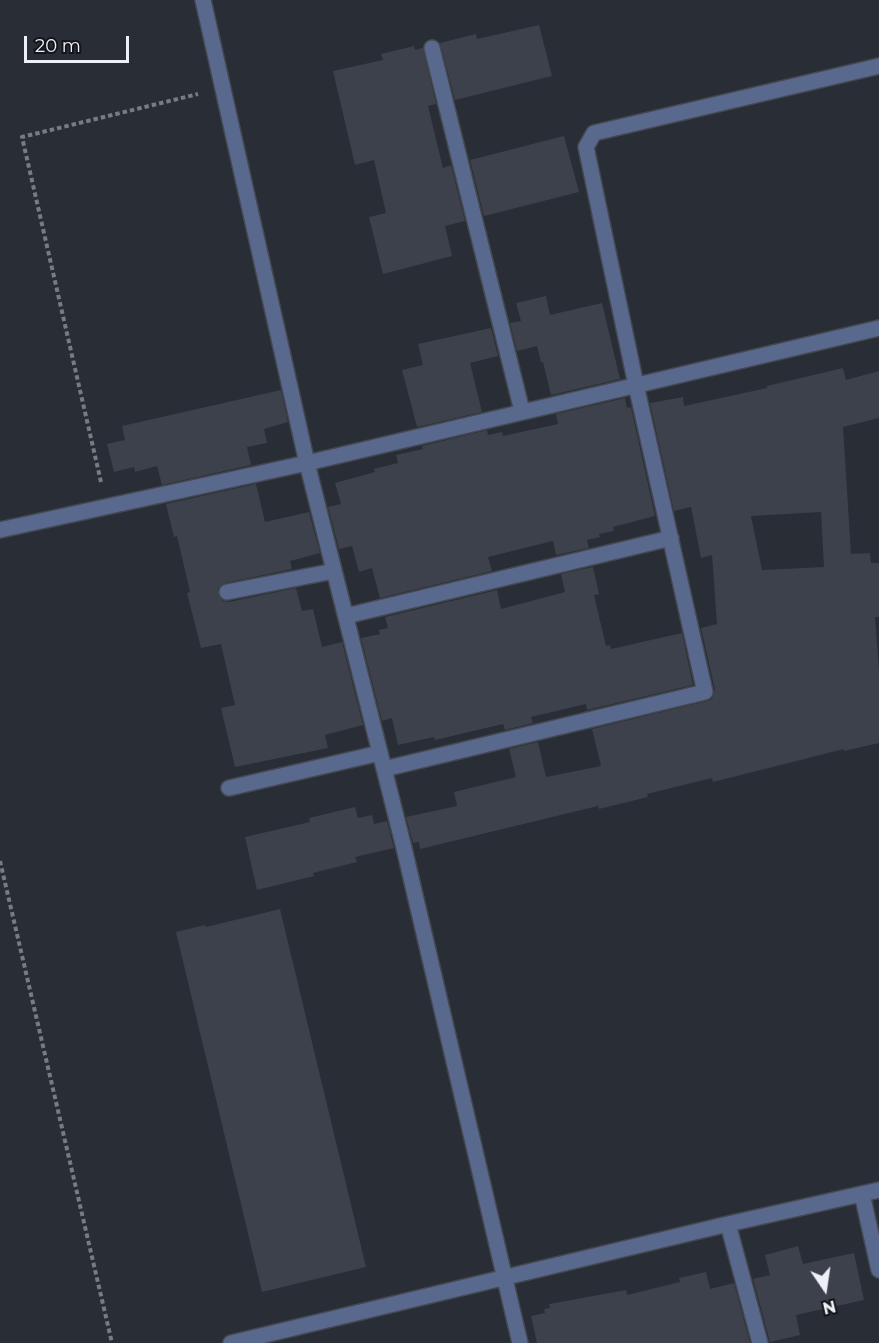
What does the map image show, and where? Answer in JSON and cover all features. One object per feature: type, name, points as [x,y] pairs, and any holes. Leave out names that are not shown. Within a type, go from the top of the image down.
[{"type":"street","points":[[203,0],[307,463],[384,769],[520,1343]]},
{"type":"street","points":[[432,48],[522,411]]},
{"type":"street","points":[[384,769],[705,692],[636,385],[586,147],[594,134],[879,66]]},
{"type":"street","points":[[0,530],[307,463],[879,327]]},
{"type":"street","points":[[345,616],[671,538]]},
{"type":"street","points":[[227,592],[334,571]]},
{"type":"street","points":[[229,788],[380,753]]},
{"type":"street","points":[[231,1343],[879,1190]]},
{"type":"street","points":[[862,1194],[879,1270]]},
{"type":"street","points":[[728,1224],[760,1343]]},
{"type":"path","points":[[106,506],[22,137],[222,88]]},
{"type":"path","points":[[0,861],[112,1343]]},
{"type":"building","points":[[539,25],[552,76],[455,100],[440,43],[476,34],[477,39]]},
{"type":"building","points":[[414,46],[415,50],[423,48],[436,104],[428,106],[443,168],[451,165],[465,221],[445,226],[452,256],[383,274],[369,217],[386,213],[374,160],[355,165],[333,71],[383,60],[381,54]]},
{"type":"building","points":[[564,136],[579,192],[484,216],[470,160]]},
{"type":"building","points":[[546,296],[550,315],[602,303],[620,379],[551,395],[537,346],[517,351],[510,323],[521,321],[516,303]]},
{"type":"building","points":[[491,328],[498,356],[470,363],[482,412],[417,427],[402,370],[423,365],[418,344]]},
{"type":"building","points":[[843,368],[846,380],[879,371],[879,418],[843,427],[851,554],[870,553],[871,563],[879,563],[879,617],[875,617],[879,671],[879,743],[844,751],[844,749],[713,782],[712,778],[599,809],[598,806],[420,849],[419,842],[413,843],[406,817],[457,806],[454,792],[516,777],[509,749],[538,742],[546,777],[601,766],[592,729],[712,699],[715,690],[701,628],[717,624],[712,555],[701,558],[691,507],[674,511],[650,403],[683,397],[684,406],[767,388],[767,386]],"holes":[[[821,512],[824,567],[762,570],[751,516]]]},
{"type":"building","points":[[281,390],[288,422],[264,429],[267,443],[247,447],[251,465],[162,485],[157,466],[135,472],[134,467],[114,472],[107,444],[125,440],[122,426]]},
{"type":"building","points":[[625,398],[627,408],[631,407],[655,516],[613,527],[614,531],[599,534],[600,537],[587,540],[589,548],[556,555],[553,541],[488,557],[492,571],[380,598],[372,568],[359,572],[352,546],[339,549],[328,507],[341,504],[335,483],[398,463],[396,455],[423,449],[422,446],[487,430],[488,435],[502,432],[503,436],[558,424],[556,414]]},
{"type":"building","points":[[256,484],[265,522],[309,512],[320,553],[290,561],[292,569],[225,583],[218,588],[218,594],[223,601],[229,602],[296,588],[302,611],[313,609],[322,647],[342,642],[363,725],[325,735],[328,748],[235,767],[221,708],[235,705],[221,644],[201,648],[187,593],[190,592],[177,536],[174,537],[166,504]]},
{"type":"building","points":[[593,567],[599,594],[594,595],[606,646],[610,645],[611,649],[682,633],[693,685],[587,710],[586,704],[531,717],[533,723],[505,730],[503,724],[435,740],[434,737],[398,745],[392,718],[382,721],[361,638],[380,634],[379,630],[388,628],[385,617],[497,590],[501,609],[565,592],[561,574]]},
{"type":"building","points":[[355,807],[358,818],[372,815],[374,824],[387,821],[394,848],[355,857],[357,862],[313,873],[314,876],[257,890],[245,837],[310,822],[309,818]]},
{"type":"building","points":[[280,909],[366,1267],[262,1292],[176,932]]},
{"type":"building","points":[[798,1246],[803,1264],[854,1253],[864,1300],[796,1315],[800,1335],[770,1342],[753,1279],[770,1275],[765,1255]]},
{"type":"building","points":[[706,1272],[710,1289],[734,1283],[750,1343],[537,1343],[531,1316],[545,1313],[544,1309],[550,1308],[549,1304],[626,1290],[627,1295],[680,1282],[679,1278]]}]
